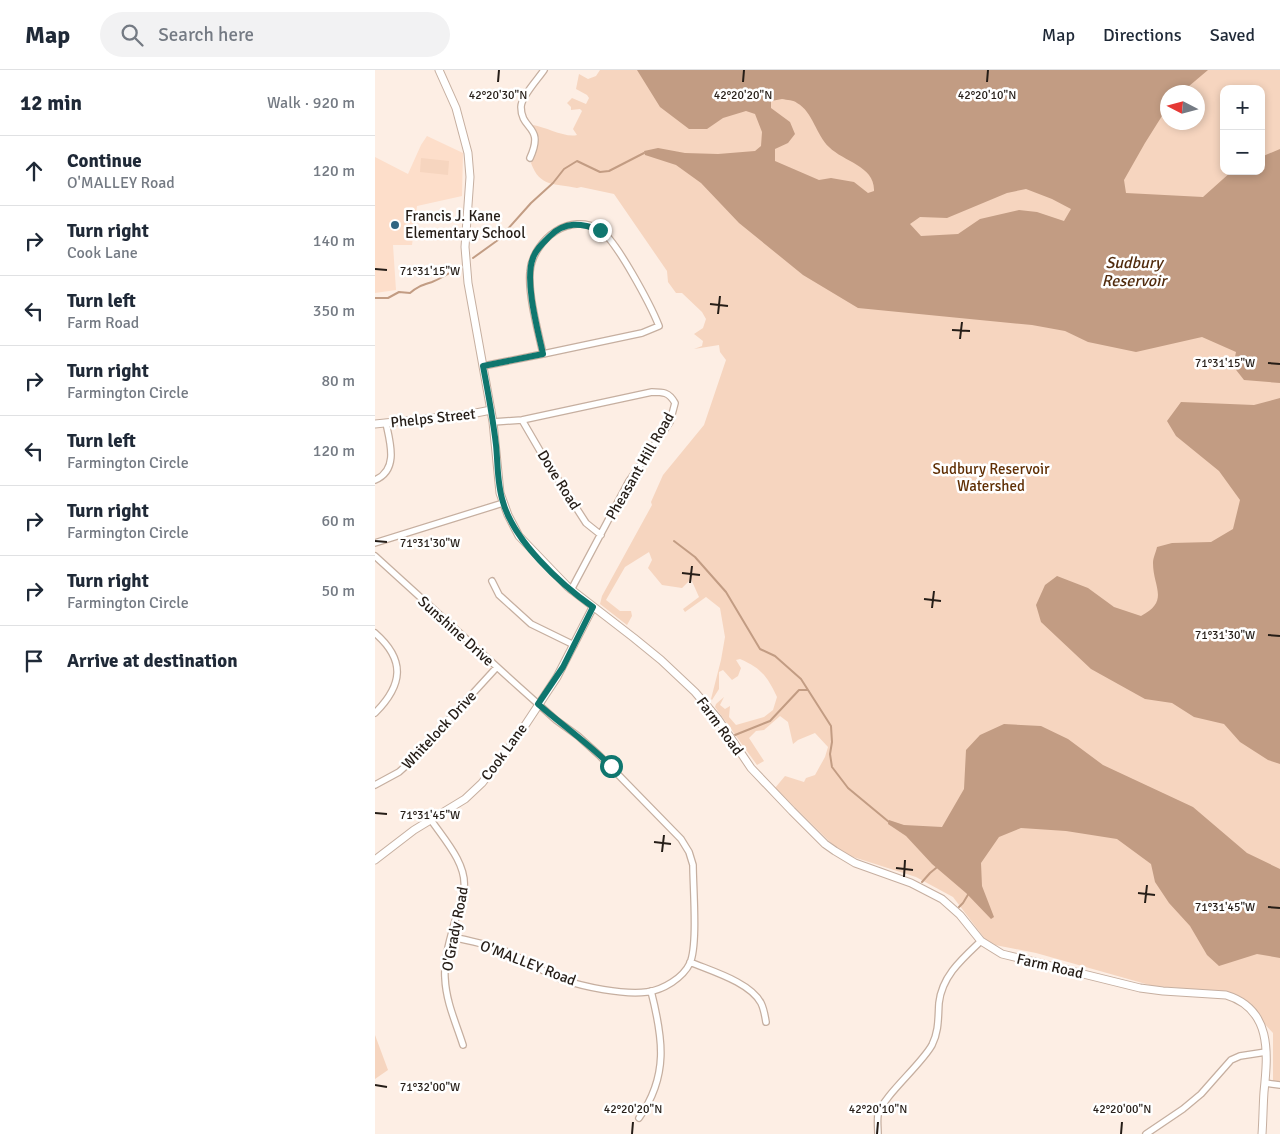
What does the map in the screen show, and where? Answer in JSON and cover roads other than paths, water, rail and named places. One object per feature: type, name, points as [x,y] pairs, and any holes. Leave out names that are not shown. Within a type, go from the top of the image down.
[{"type":"street","name":"Farm Road","points":[[439,70],[458,113],[468,153],[471,177],[465,236],[465,259],[493,422],[503,503],[519,536],[571,590],[661,660],[695,692],[718,719],[751,768],[825,844],[855,863],[911,883],[943,899],[960,915],[981,941],[992,949],[1013,958],[1129,986],[1236,998],[1247,1006],[1261,1023],[1265,1035],[1266,1052],[1262,1134]]},
{"type":"street","points":[[530,158],[536,142],[536,136],[523,114],[521,106],[543,70]]},
{"type":"street","points":[[483,366],[543,354],[641,333],[659,326],[623,258],[611,240],[600,230],[577,224],[565,226],[553,233],[540,246],[533,258],[530,271],[530,286],[543,354]]},
{"type":"street","name":"Pheasant Hill Road","points":[[493,422],[522,420],[652,392],[664,392],[670,395],[675,403],[670,422],[635,470],[571,590]]},
{"type":"street","name":"Phelps Street","points":[[375,424],[491,410]]},
{"type":"street","name":"Dove Road","points":[[522,420],[586,523],[601,535]]},
{"type":"street","points":[[375,480],[380,478],[388,469],[392,459],[386,423]]},
{"type":"street","points":[[375,543],[503,503]]},
{"type":"street","name":"Sunshine Drive","points":[[375,556],[538,704]]},
{"type":"street","points":[[492,581],[499,595],[531,624],[574,645]]},
{"type":"street","name":"Cook Lane","points":[[375,860],[415,830],[465,800],[482,783],[514,741],[557,677],[593,607]]},
{"type":"street","points":[[375,633],[395,659],[397,670],[393,692],[375,713]]},
{"type":"street","name":"Whitelock Drive","points":[[375,785],[399,772],[409,763],[497,667]]},
{"type":"street","points":[[538,704],[599,755],[687,847],[693,865],[694,945],[691,962],[720,974],[749,990],[761,1003],[766,1022]]},
{"type":"street","name":"O'Grady Road","points":[[431,820],[452,851],[464,875],[464,888],[445,964],[445,985],[463,1045]]},
{"type":"street","name":"O'MALLEY Road","points":[[452,937],[510,953],[567,980],[623,991],[651,991],[677,979],[691,962]]},
{"type":"street","points":[[878,1134],[878,1114],[884,1103],[923,1058],[932,1044],[939,1019],[941,989],[954,967],[981,941]]},
{"type":"street","points":[[639,1118],[651,1100],[661,1068],[660,1034],[651,991]]},
{"type":"street","points":[[1146,1134],[1183,1109],[1201,1094],[1231,1060],[1240,1056],[1266,1052]]},
{"type":"street","points":[[1265,1083],[1280,1085]]},
{"type":"water","name":"Sudbury Reservoir","points":[[637,70],[1208,70],[1190,85],[1160,85],[1160,119],[1124,180],[1126,193],[1203,197],[1228,175],[1265,175],[1265,155],[1280,149],[1280,383],[1244,380],[1233,366],[1236,352],[1202,337],[1136,352],[1088,342],[1065,331],[1032,325],[858,308],[803,275],[739,223],[701,183],[676,165],[645,155],[644,151],[658,148],[685,153],[718,154],[755,151],[761,146],[762,132],[755,114],[746,111],[723,118],[707,129],[689,129],[660,107]],"holes":[[[782,99],[794,101],[807,112],[829,147],[864,170],[873,183],[874,191],[868,193],[854,182],[831,178],[819,180],[775,161],[775,149],[788,143],[795,134],[790,122],[771,108],[771,101]],[[1026,189],[1071,209],[1064,221],[1037,212],[1019,210],[980,219],[958,234],[921,236],[910,224],[920,217],[947,218],[1007,193]]]},
{"type":"water","points":[[1280,398],[1280,764],[1268,760],[1240,742],[1224,724],[1194,717],[1172,703],[1145,699],[1091,669],[1041,622],[1036,605],[1045,585],[1057,576],[1088,588],[1114,607],[1141,616],[1150,610],[1158,599],[1153,563],[1157,547],[1172,543],[1211,542],[1233,529],[1240,500],[1219,471],[1176,436],[1167,421],[1181,402],[1254,405]]},
{"type":"water","points":[[1004,724],[1041,726],[1068,739],[1103,765],[1193,807],[1247,853],[1280,869],[1280,958],[1257,954],[1219,966],[1207,955],[1190,926],[1169,903],[1155,882],[1151,864],[1117,839],[1066,831],[1021,828],[999,837],[981,863],[982,886],[994,917],[991,919],[966,893],[932,864],[906,836],[888,824],[889,820],[904,825],[942,827],[964,789],[966,750],[980,735]]},
{"type":"waterway","points":[[473,258],[498,240],[564,169],[577,161],[600,172],[609,171],[644,153]]},
{"type":"waterway","points":[[375,298],[388,298],[399,292],[410,293],[418,287],[439,279],[458,268]]},
{"type":"waterway","points":[[674,541],[695,557],[726,592],[760,649],[775,656],[801,679],[831,726],[832,742],[830,754],[832,767],[848,788],[889,822]]},
{"type":"waterway","points":[[735,735],[770,721],[799,690],[808,690]]},
{"type":"waterway","points":[[922,882],[936,868]]},
{"type":"waterway","points":[[959,907],[969,893]]},
{"type":"place","name":"Francis J. Kane Elementary School","points":[[395,225]]},
{"type":"park label","name":"Sudbury Reservoir Watershed","points":[[991,478]]}]
